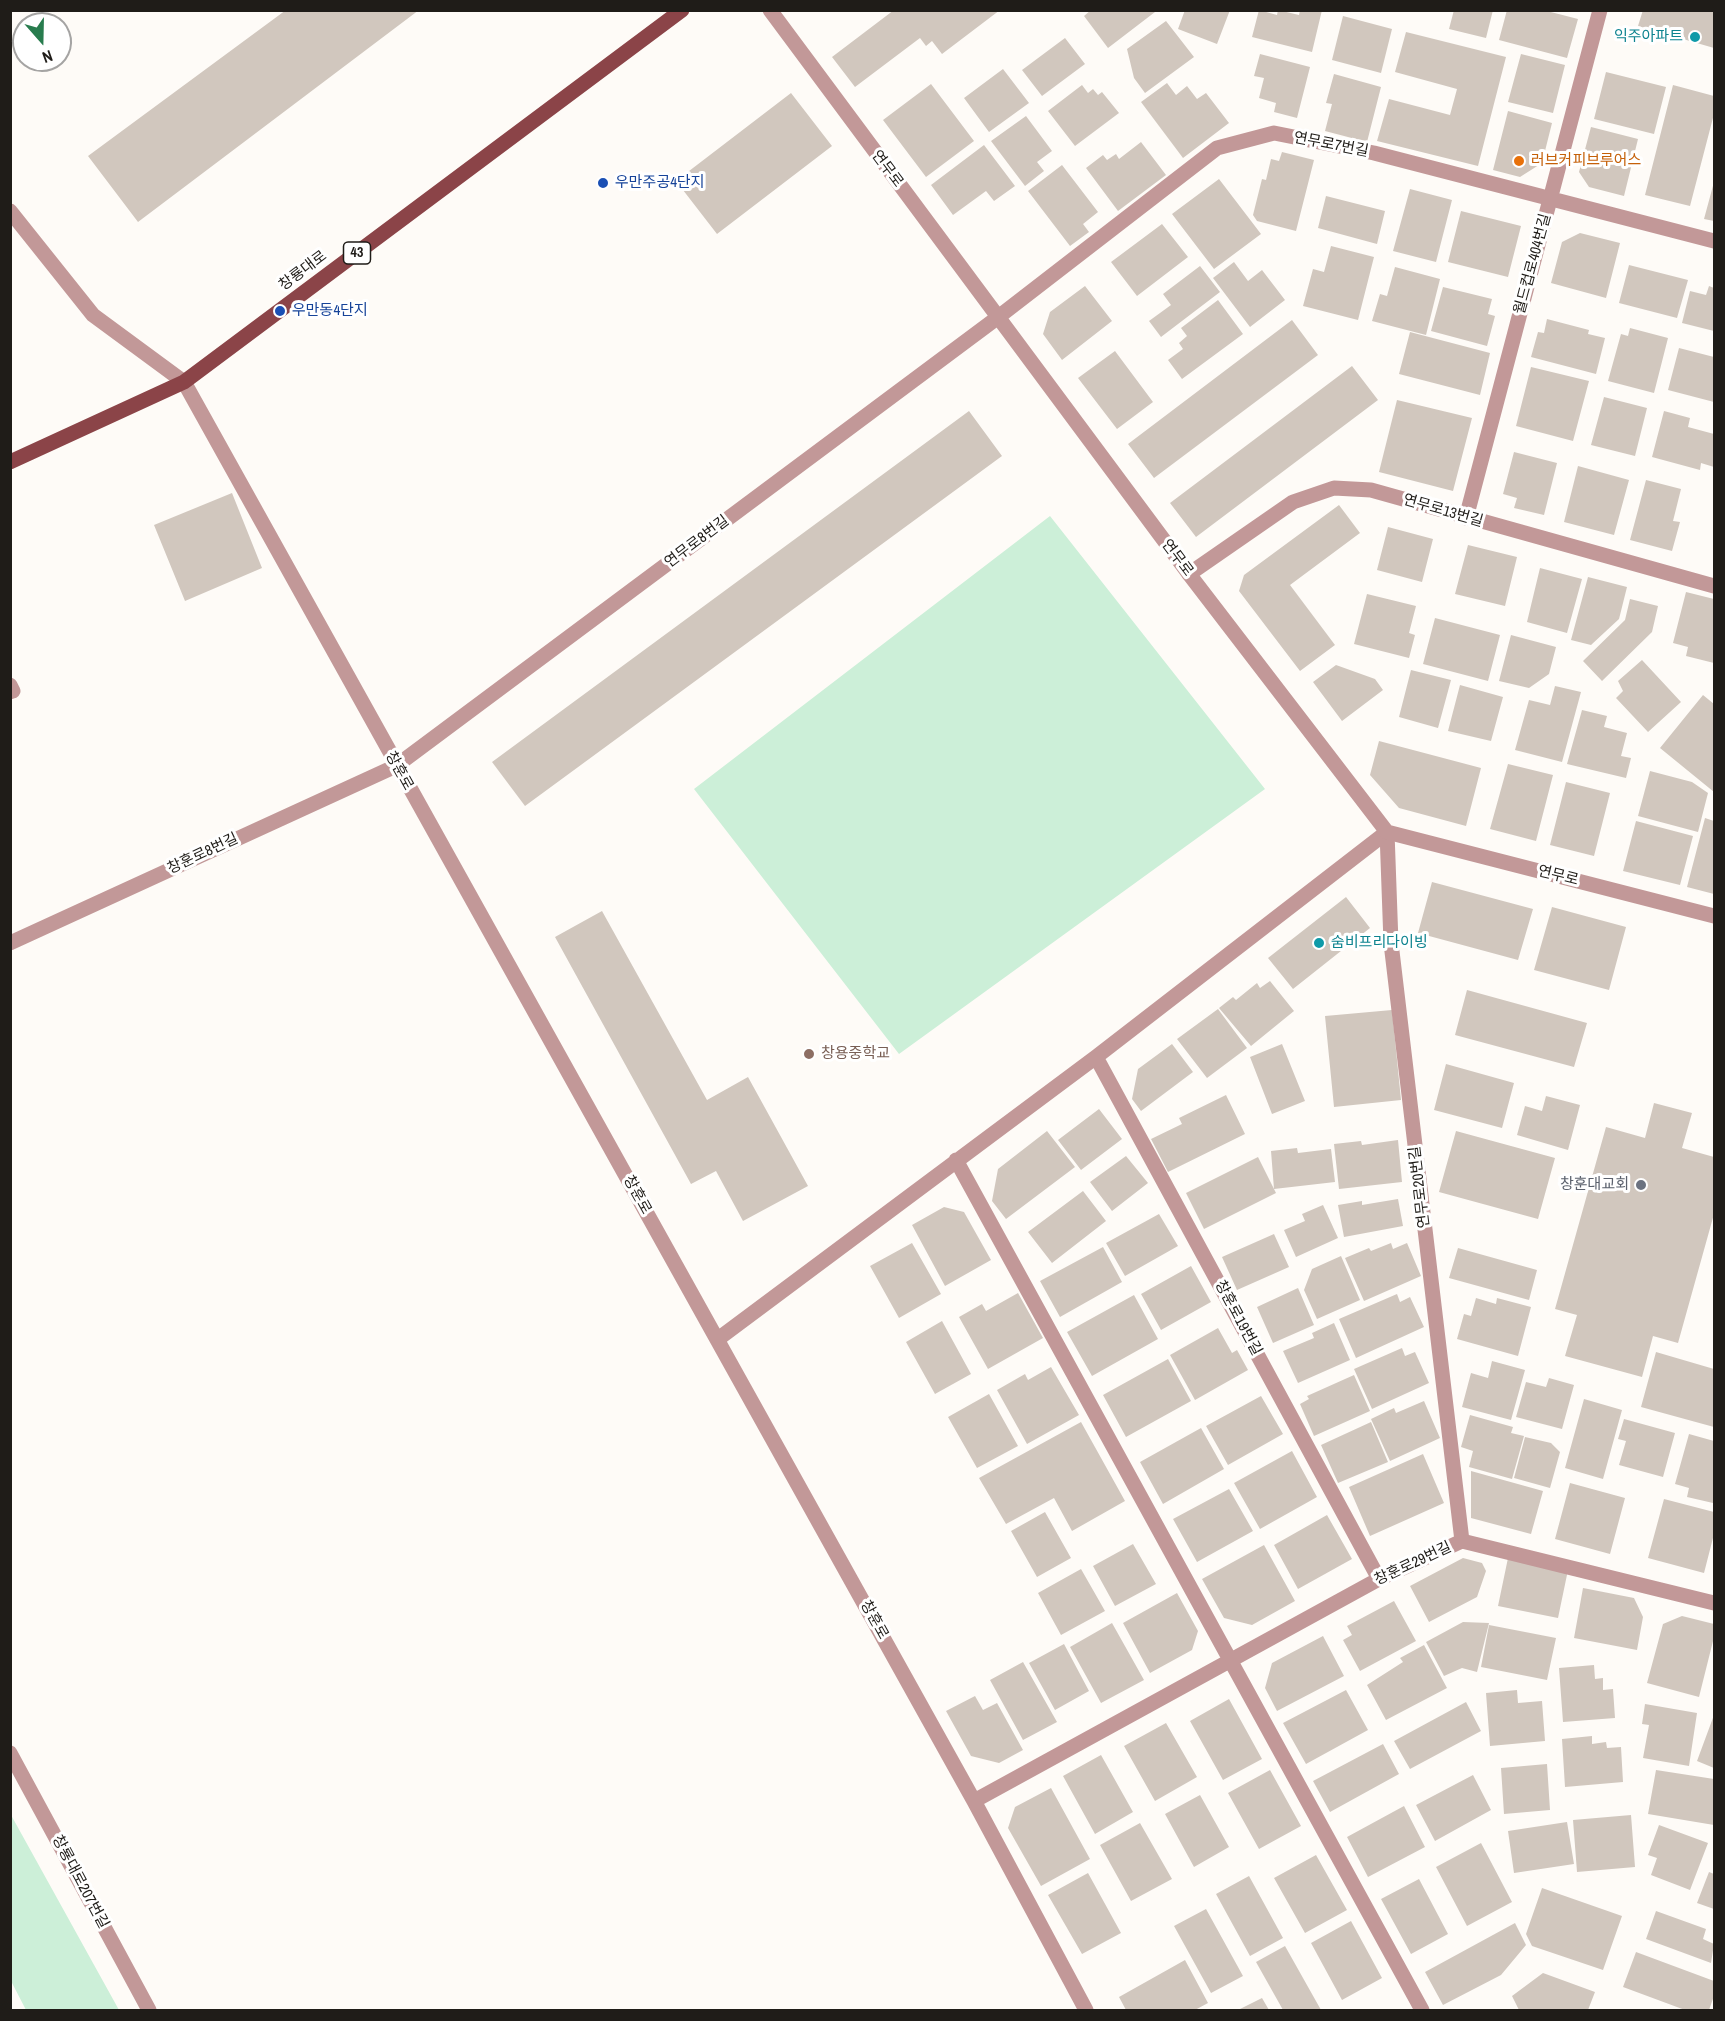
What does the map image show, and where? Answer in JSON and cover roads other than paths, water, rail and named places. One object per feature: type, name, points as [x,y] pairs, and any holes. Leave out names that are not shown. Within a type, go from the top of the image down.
[{"type":"main road","name":"창룡대로","points":[[10,462],[184,382],[682,10]]},
{"type":"street","name":"연무로","points":[[770,10],[1189,574],[1387,832],[1714,916]]},
{"type":"street","name":"월드컵로404번길","points":[[1466,518],[1600,10]]},
{"type":"street","name":"연무로7번길","points":[[997,318],[1217,148],[1274,133],[1374,153],[1714,241]]},
{"type":"street","points":[[10,211],[93,315],[184,382]]},
{"type":"street","name":"연무로8번길","points":[[396,766],[997,318]]},
{"type":"street","name":"창훈로","points":[[184,382],[974,1801],[1086,2010]]},
{"type":"street","name":"연무로13번길","points":[[1189,574],[1293,502],[1334,488],[1371,490],[1714,586]]},
{"type":"street","points":[[10,686],[13,691],[10,692]]},
{"type":"street","name":"창훈로8번길","points":[[10,944],[396,766]]},
{"type":"street","points":[[718,1339],[1096,1057],[1387,832]]},
{"type":"street","name":"연무로20번길","points":[[1387,832],[1391,943],[1462,1541]]},
{"type":"street","name":"창훈로19번길","points":[[1096,1057],[1379,1579]]},
{"type":"street","points":[[956,1160],[1422,2010]]},
{"type":"street","name":"창훈로29번길","points":[[974,1801],[1379,1579],[1462,1541],[1714,1603]]},
{"type":"street","name":"창룡대로207번길","points":[[10,1753],[149,2010]]},
{"type":"place","name":"익주아파트","points":[[1695,37]]},
{"type":"place","name":"러브커피브루어스","points":[[1519,161]]},
{"type":"place","name":"우만주공4단지","points":[[603,183]]},
{"type":"place","name":"우만동4단지","points":[[280,311]]},
{"type":"place","name":"숨비프리다이빙","points":[[1319,943]]},
{"type":"place","name":"창용중학교","points":[[809,1054]]},
{"type":"place","name":"창훈대교회","points":[[1641,1185]]}]
